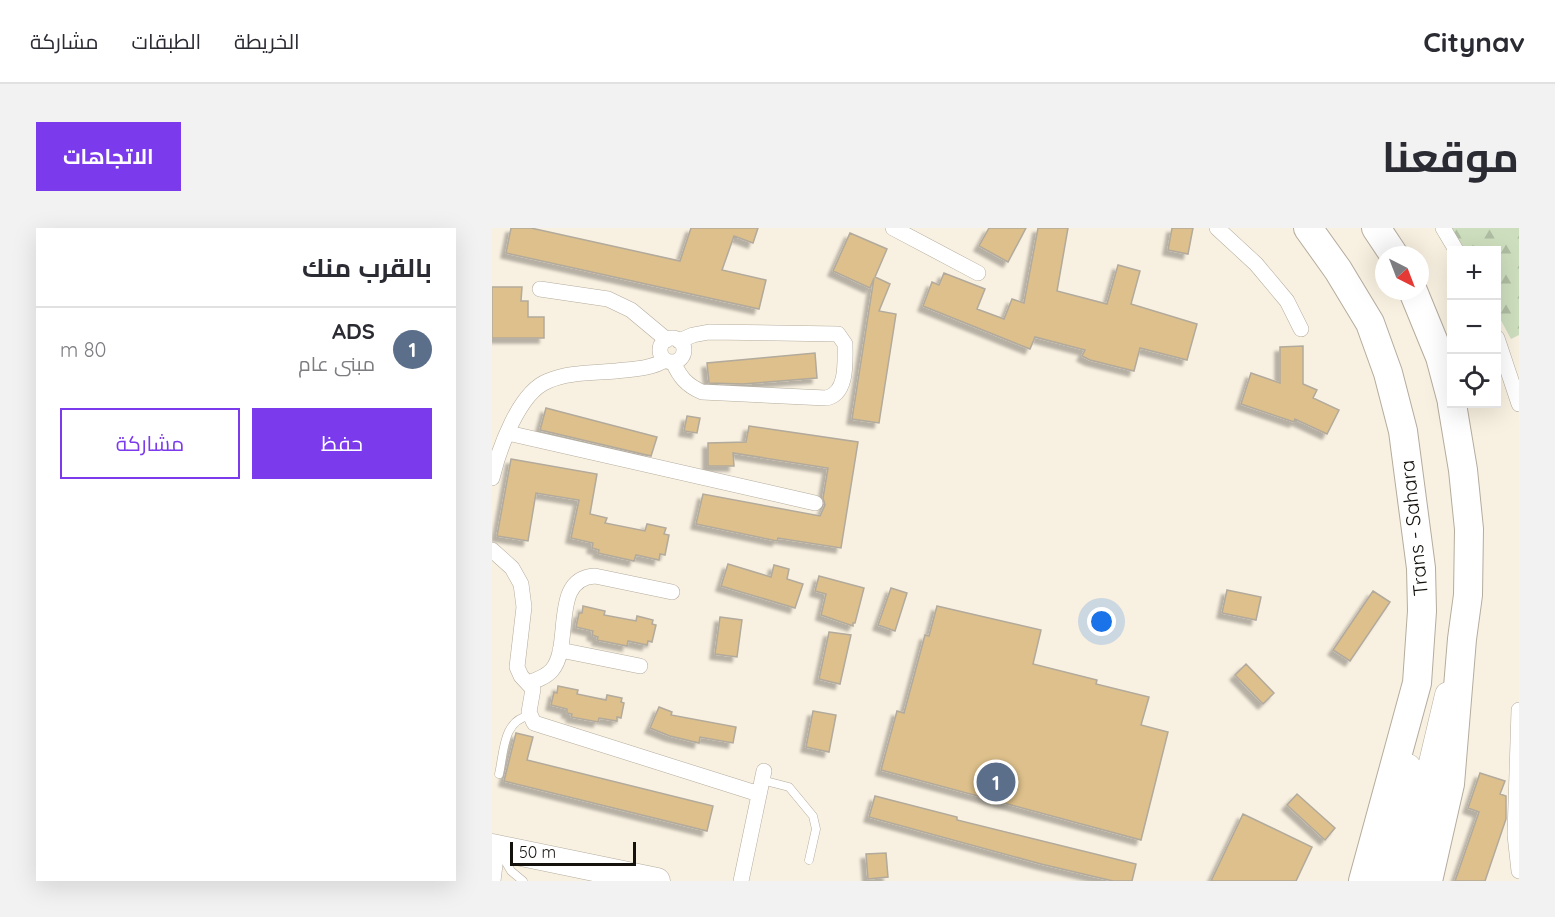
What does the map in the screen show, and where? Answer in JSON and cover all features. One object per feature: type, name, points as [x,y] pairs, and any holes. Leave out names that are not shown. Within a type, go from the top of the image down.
[{"type":"highway","name":"Trans - Sahara","points":[[1308,228],[1338,270],[1370,323],[1388,373],[1403,432],[1421,568],[1422,611],[1417,683],[1363,881]]},
{"type":"highway","points":[[1377,228],[1388,246]]},
{"type":"highway","points":[[1385,228],[1394,246]]},
{"type":"highway","points":[[1417,300],[1440,357],[1447,384]]},
{"type":"highway","points":[[1428,881],[1450,784],[1462,639],[1468,595],[1469,529],[1463,470],[1453,408]]},
{"type":"main road","points":[[1404,881],[1462,639]]},
{"type":"main road","points":[[1380,881],[1408,765],[1417,683]]},
{"type":"main road","points":[[495,847],[611,877],[657,881]]},
{"type":"street","points":[[893,228],[978,273]]},
{"type":"street","points":[[1217,228],[1256,264],[1279,291],[1287,301],[1301,329]]},
{"type":"street","points":[[1443,228],[1454,246]]},
{"type":"street","points":[[492,478],[508,433],[531,393],[547,381],[650,367],[682,356],[683,345],[631,310],[608,298],[540,289]]},
{"type":"street","points":[[669,361],[680,378],[702,392],[826,398],[836,394],[842,385],[845,344],[837,334],[709,332],[673,340]]},
{"type":"street","points":[[1501,350],[1519,404]]},
{"type":"street","points":[[508,433],[815,503]]},
{"type":"street","points":[[492,550],[512,568],[523,592],[524,607],[517,667],[534,693],[529,716],[534,723],[762,782],[741,881]]},
{"type":"street","points":[[528,683],[541,678],[556,664],[568,594],[572,587],[583,578],[595,576],[672,592]]},
{"type":"street","points":[[560,650],[640,666]]},
{"type":"street","points":[[1519,710],[1515,835],[1519,871]]},
{"type":"street","points":[[493,881],[495,847]]},
{"type":"lane","points":[[499,774],[508,730],[514,722],[529,716]]},
{"type":"lane","points":[[762,782],[789,787],[813,816],[816,829],[809,860]]},
{"type":"lane","points":[[495,847],[511,871],[523,881]]},
{"type":"green space","points":[[1449,228],[1519,228],[1519,335],[1511,339],[1501,320],[1501,246],[1459,246]]},
{"type":"building","points":[[511,228],[531,228],[680,261],[691,228],[758,228],[753,243],[734,236],[722,270],[766,280],[759,309],[506,253]]},
{"type":"building","points":[[989,228],[1026,228],[1008,262],[979,246]]},
{"type":"building","points":[[1038,228],[1068,228],[1057,291],[1107,304],[1118,265],[1140,271],[1131,304],[1197,324],[1187,360],[1140,348],[1134,371],[1090,360],[1082,356],[1085,350],[1035,337],[1030,349],[923,306],[932,282],[939,285],[944,273],[985,289],[977,309],[1004,319],[1012,299],[1024,303]]},
{"type":"building","points":[[1172,228],[1193,228],[1188,254],[1168,250]]},
{"type":"building","points":[[850,233],[887,249],[875,277],[890,284],[879,311],[896,314],[879,423],[852,419],[874,278],[870,288],[833,271]]},
{"type":"building","points":[[492,287],[522,287],[521,301],[528,301],[528,317],[544,317],[544,338],[492,338]]},
{"type":"building","points":[[1303,346],[1303,384],[1317,390],[1313,398],[1339,410],[1327,434],[1295,419],[1294,422],[1241,404],[1251,373],[1280,383],[1280,347]]},
{"type":"building","points":[[815,353],[817,378],[743,384],[709,383],[707,363]]},
{"type":"building","points":[[546,408],[657,437],[651,456],[540,430]]},
{"type":"building","points":[[687,416],[700,418],[697,433],[684,431]]},
{"type":"building","points":[[749,426],[858,442],[841,548],[778,538],[777,541],[696,524],[703,494],[820,516],[825,505],[823,498],[828,468],[733,453],[734,466],[708,466],[708,443],[746,442]]},
{"type":"building","points":[[511,459],[597,474],[590,514],[607,518],[605,523],[645,531],[647,524],[666,528],[664,534],[669,535],[665,555],[660,554],[659,560],[636,555],[634,561],[598,553],[599,550],[592,548],[593,543],[571,538],[579,500],[536,493],[528,541],[497,536]]},
{"type":"building","points":[[728,564],[771,577],[774,565],[789,569],[787,579],[803,584],[795,608],[721,586]]},
{"type":"building","points":[[819,576],[864,588],[853,626],[821,615],[826,594],[815,591]]},
{"type":"building","points":[[891,588],[907,593],[895,631],[878,625]]},
{"type":"building","points":[[1227,590],[1261,597],[1256,620],[1222,613]]},
{"type":"building","points":[[1373,591],[1390,602],[1350,661],[1333,650]]},
{"type":"building","points":[[583,606],[605,611],[604,615],[636,621],[637,616],[653,620],[652,624],[656,625],[652,642],[648,641],[647,645],[628,641],[627,646],[597,640],[598,637],[592,635],[593,631],[576,627]]},
{"type":"building","points":[[937,606],[1041,630],[1033,664],[1097,680],[1096,684],[1149,697],[1141,725],[1168,732],[1141,840],[881,770],[897,711],[904,713],[925,635],[929,636]]},
{"type":"building","points":[[720,617],[742,620],[737,657],[715,654]]},
{"type":"building","points":[[829,632],[851,635],[840,684],[819,679]]},
{"type":"building","points":[[1246,664],[1274,693],[1263,704],[1235,675]]},
{"type":"building","points":[[558,686],[578,690],[577,694],[606,700],[607,695],[622,698],[621,702],[624,703],[621,718],[617,717],[617,721],[599,718],[598,722],[571,717],[572,714],[567,713],[567,709],[551,705]]},
{"type":"building","points":[[659,707],[672,712],[671,715],[736,727],[733,743],[700,737],[699,743],[650,728]]},
{"type":"building","points":[[813,711],[836,715],[829,752],[806,747]]},
{"type":"building","points":[[516,733],[533,737],[527,760],[713,806],[707,831],[504,781]]},
{"type":"building","points":[[1480,773],[1505,781],[1500,794],[1506,796],[1506,819],[1485,881],[1455,881],[1479,812],[1468,808]]},
{"type":"building","points":[[1297,794],[1335,828],[1325,840],[1287,805]]},
{"type":"building","points":[[875,796],[957,817],[957,820],[1136,864],[1132,881],[1113,881],[1041,864],[869,817]]},
{"type":"building","points":[[1243,814],[1312,847],[1296,881],[1211,881]]},
{"type":"building","points":[[886,853],[888,877],[868,879],[866,854]]},
{"type":"place","name":"ADS","points":[[996,782]]}]
